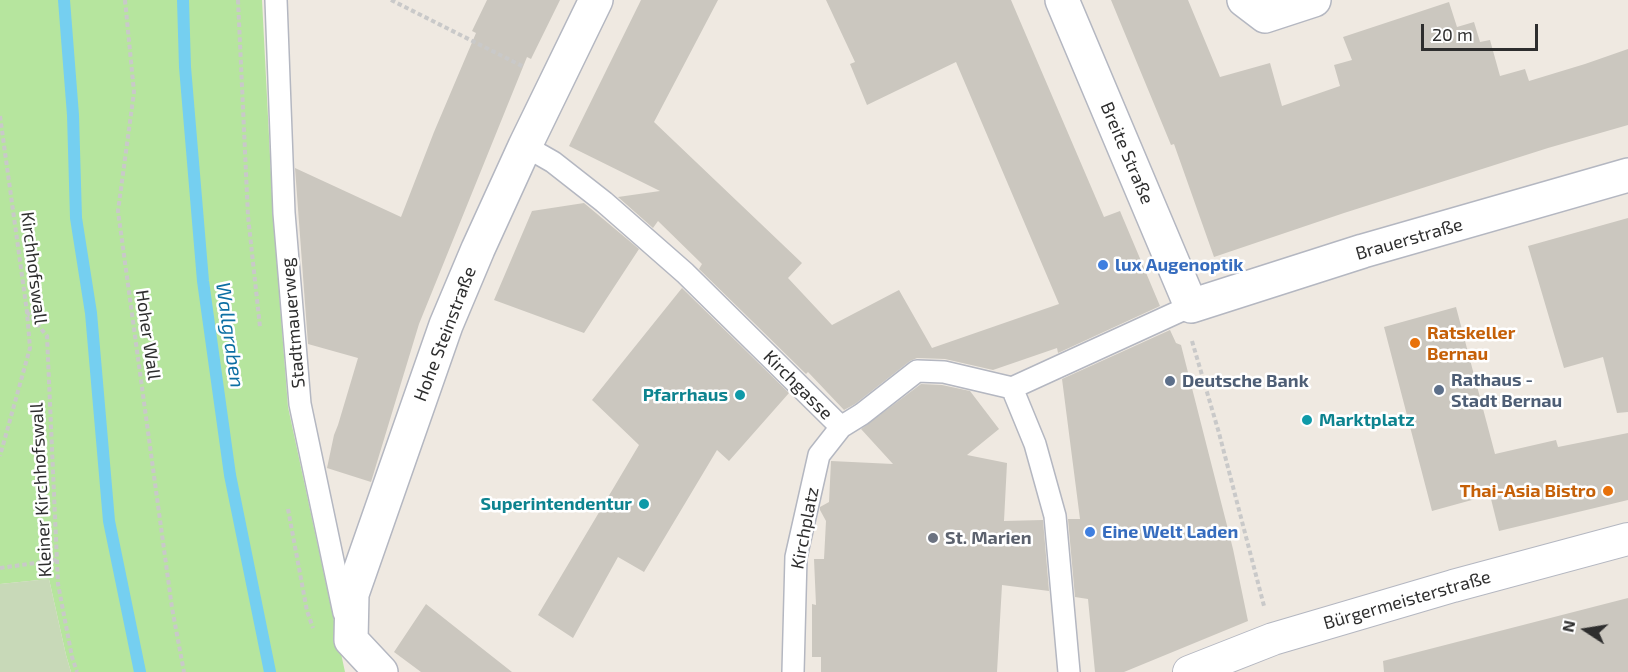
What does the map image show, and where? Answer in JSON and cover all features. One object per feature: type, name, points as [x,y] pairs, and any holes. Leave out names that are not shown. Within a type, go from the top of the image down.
[{"type":"street","name":"Hohe Steinstraße","points":[[351,640],[352,594],[446,325],[525,146],[596,0]]},
{"type":"street","name":"Breite Straße","points":[[1062,0],[1182,310]]},
{"type":"street","points":[[1254,8],[1314,0]]},
{"type":"street","name":"Brauerstraße","points":[[1182,310],[1363,251],[1628,175]]},
{"type":"street","name":"Bürgermeisterstraße","points":[[1189,672],[1273,639],[1453,586],[1628,539]]},
{"type":"street","points":[[351,640],[381,672]]},
{"type":"lane","name":"Stadtmauerweg","points":[[276,0],[284,213],[300,405],[351,640]]},
{"type":"lane","name":"Kirchgasse","points":[[525,146],[553,162],[604,202],[685,273],[841,427],[862,414],[917,371],[944,372],[1012,388]]},
{"type":"lane","points":[[1069,672],[1055,516],[1035,444],[1012,388],[1182,310]]},
{"type":"lane","name":"Kirchplatz","points":[[793,672],[796,557],[819,455],[841,427]]},
{"type":"path","name":"Hoher Wall","points":[[125,0],[134,92],[118,211],[172,608],[184,672]]},
{"type":"path","points":[[391,0],[555,83]]},
{"type":"path","name":"Kirchhofswall","points":[[0,116],[30,348],[0,456]]},
{"type":"path","points":[[1182,310],[1219,433],[1273,639]]},
{"type":"path","name":"Kleiner Kirchhofswall","points":[[27,312],[47,336],[58,584],[77,672]]},
{"type":"path","points":[[0,568],[57,560]]},
{"type":"green space","points":[[0,0],[262,0],[273,214],[288,407],[345,672],[71,672],[49,579],[0,584]]},
{"type":"green space","points":[[49,579],[71,672],[0,672],[0,584]]},
{"type":"building","points":[[487,0],[560,0],[531,59],[527,57],[419,324],[371,482],[327,468],[334,435],[358,358],[308,344],[295,168],[401,217],[476,33],[472,31]]},
{"type":"building","points":[[641,0],[718,0],[654,122],[802,263],[788,278],[832,325],[899,290],[932,348],[1059,304],[956,62],[867,105],[850,64],[855,62],[826,0],[1011,0],[1104,217],[1120,211],[1160,306],[1058,353],[1057,348],[993,370],[945,359],[917,358],[844,410],[808,372],[806,374],[699,269],[702,264],[658,221],[653,228],[618,197],[660,191],[569,146]]},
{"type":"building","points":[[1111,0],[1188,0],[1220,77],[1270,63],[1282,106],[1340,86],[1334,65],[1352,60],[1343,37],[1449,2],[1457,27],[1474,22],[1480,42],[1490,40],[1500,76],[1525,69],[1529,81],[1628,49],[1628,125],[1344,213],[1214,257],[1174,144],[1171,145]]},
{"type":"building","points":[[584,203],[639,249],[584,333],[494,300],[532,211]]},
{"type":"building","points":[[1628,218],[1628,412],[1617,413],[1603,357],[1564,368],[1528,246]]},
{"type":"building","points":[[682,288],[789,393],[729,461],[717,450],[644,572],[618,557],[573,638],[538,615],[639,445],[592,400]]},
{"type":"building","points":[[1456,307],[1495,454],[1556,440],[1558,447],[1628,433],[1628,500],[1499,531],[1490,495],[1432,511],[1384,327]]},
{"type":"building","points":[[1170,330],[1176,343],[1181,345],[1233,549],[1248,621],[1124,672],[1095,672],[1088,599],[1075,597],[1068,519],[1080,519],[1062,379]]},
{"type":"building","name":"St. Marien","points":[[921,384],[942,385],[970,391],[999,429],[967,455],[1007,463],[1004,521],[1043,520],[1049,591],[1002,585],[997,672],[821,672],[821,657],[812,657],[812,604],[816,605],[814,559],[824,559],[826,521],[820,507],[829,502],[831,461],[893,464],[861,429]]},
{"type":"building","points":[[1628,598],[1628,672],[1384,672],[1383,661]]},
{"type":"building","points":[[426,604],[512,672],[421,672],[394,652]]},
{"type":"waterway","name":"Wallgraben","points":[[64,0],[73,115],[76,218],[91,313],[109,521],[140,672]]},
{"type":"waterway","name":"Wallgraben","points":[[183,0],[185,67],[203,281],[230,475],[270,672]]},
{"type":"place","name":"lux Augenoptik","points":[[1103,265]]},
{"type":"place","name":"Ratskeller Bernau","points":[[1415,343]]},
{"type":"place","name":"Deutsche Bank","points":[[1170,381]]},
{"type":"place","name":"Rathaus - Stadt Bernau","points":[[1439,390]]},
{"type":"place","name":"Pfarrhaus","points":[[740,395]]},
{"type":"place","name":"Marktplatz","points":[[1307,420]]},
{"type":"place","name":"Thai-Asia Bistro","points":[[1608,491]]},
{"type":"place","name":"Superintendentur","points":[[644,504]]},
{"type":"place","name":"Eine Welt Laden","points":[[1090,532]]},
{"type":"place","name":"St. Marien","points":[[933,538]]}]
